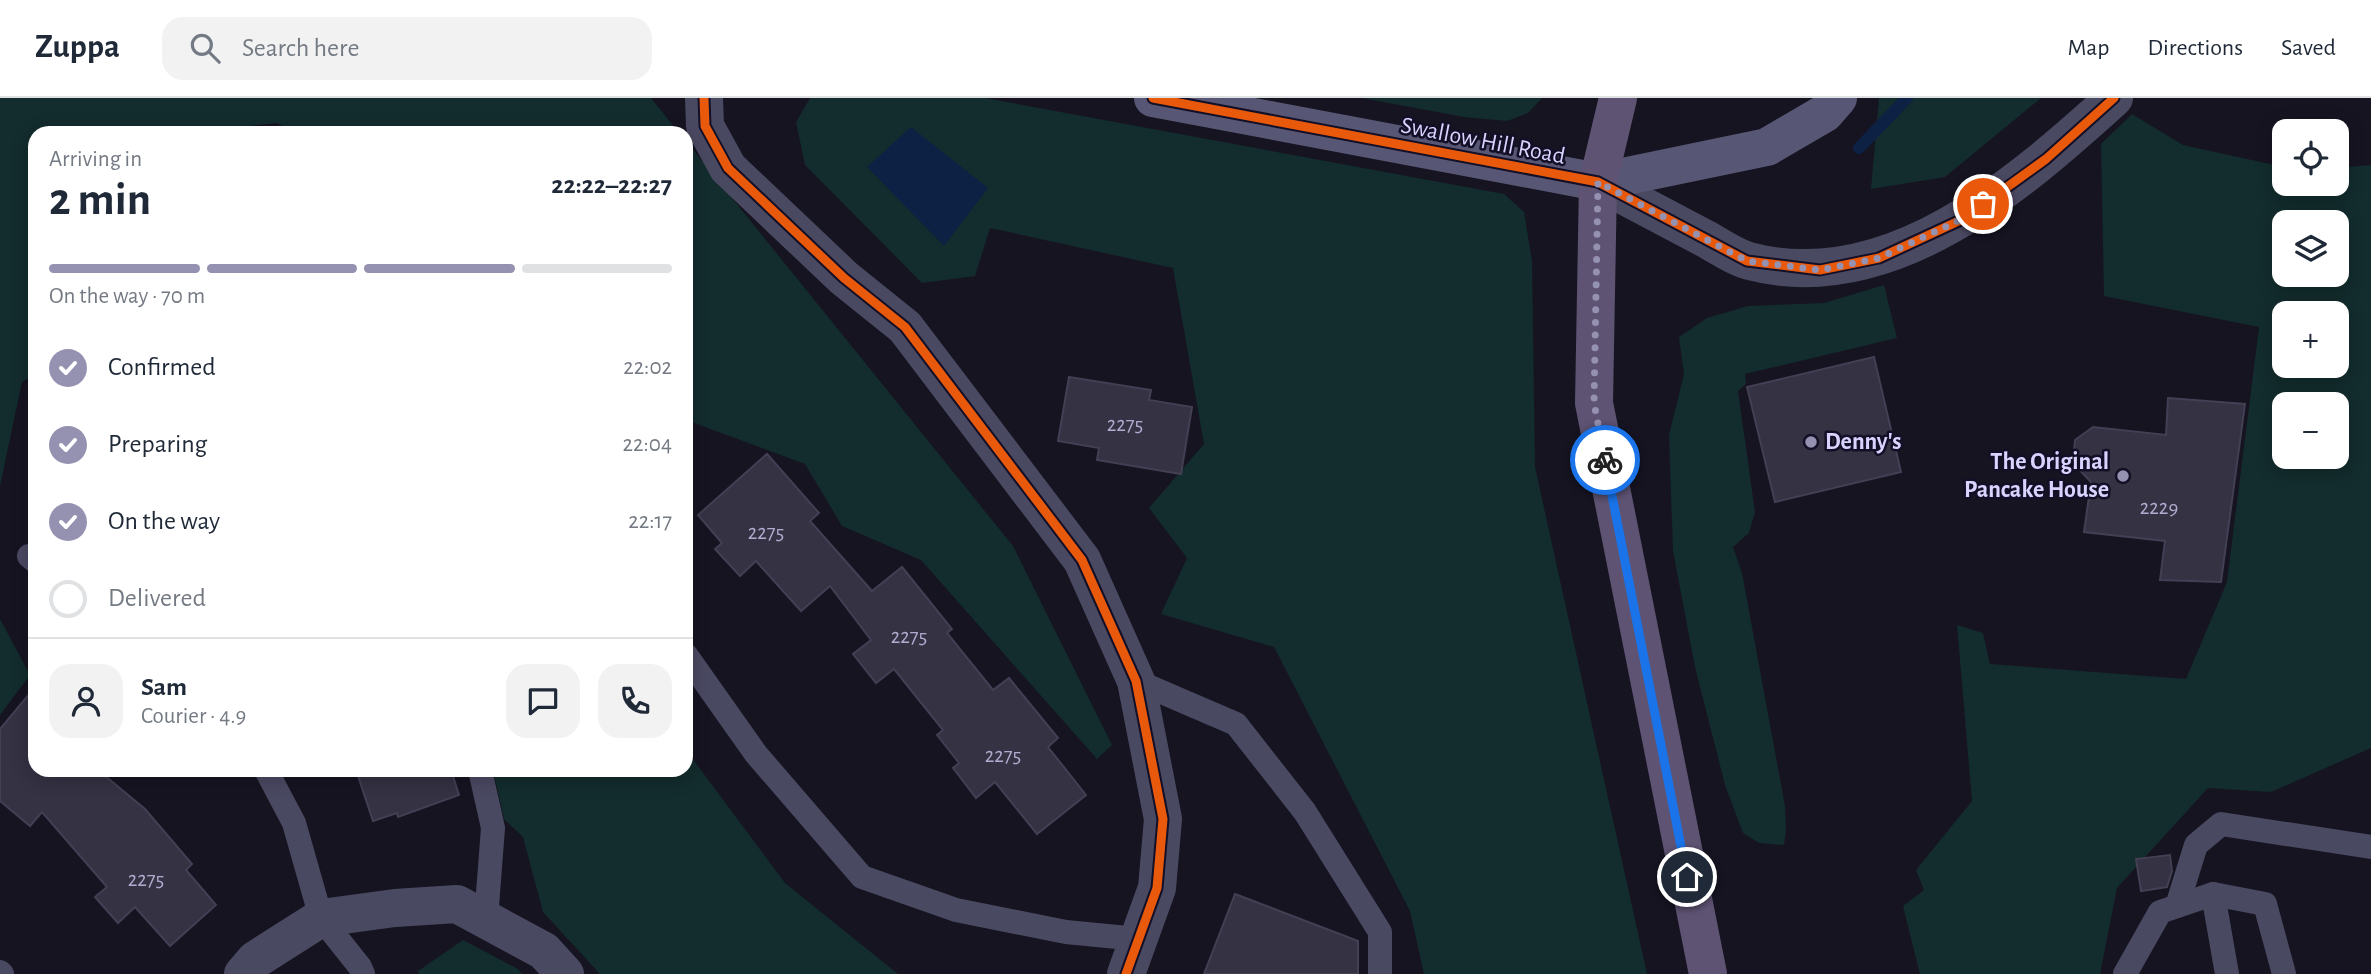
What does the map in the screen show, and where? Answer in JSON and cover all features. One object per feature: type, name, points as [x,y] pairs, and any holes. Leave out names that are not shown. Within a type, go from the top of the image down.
[{"type":"main road","points":[[1618,98],[1598,182],[1594,403],[1708,974]]},
{"type":"street","points":[[704,98],[705,126],[728,168],[844,278],[905,327],[1082,560],[1136,681],[1163,819],[1157,888],[1132,956]]},
{"type":"street","name":"Swallow Hill Road","points":[[1153,98],[1598,182],[1747,261],[1820,270],[1879,258],[1962,219],[2046,159],[2114,98]]},
{"type":"street","points":[[1598,182],[1768,147],[1825,113],[1838,98]]},
{"type":"street","points":[[243,974],[255,960],[321,918],[395,908],[457,904],[544,951],[565,974]]},
{"type":"lane","points":[[693,665],[756,754],[862,877],[956,910],[1066,932],[1132,956]]},
{"type":"lane","points":[[1136,681],[1236,724],[1305,812],[1380,932],[1380,974]]},
{"type":"lane","points":[[270,777],[295,823],[321,918],[363,974]]},
{"type":"lane","points":[[482,777],[493,828],[486,919]]},
{"type":"lane","points":[[2177,906],[2196,845],[2221,824],[2371,848]]},
{"type":"lane","points":[[2213,894],[2227,974]]},
{"type":"lane","points":[[2125,974],[2160,912],[2213,894],[2265,904],[2284,974]]},
{"type":"green space","points":[[0,98],[651,98],[673,126],[283,126],[277,123],[249,126],[28,126],[28,378],[22,382],[0,486]]},
{"type":"green space","points":[[810,98],[985,98],[1504,194],[1524,212],[1532,261],[1535,467],[1647,974],[1424,974],[1410,911],[1274,647],[1161,614],[1187,558],[1149,508],[1204,444],[1173,268],[990,228],[975,276],[922,283],[805,165],[796,122]]},
{"type":"green space","points":[[1362,98],[1542,98],[1528,113],[1507,121],[1464,117]]},
{"type":"green space","points":[[1879,98],[2041,98],[1945,177],[1871,189]]},
{"type":"green space","points":[[2132,114],[2183,145],[2272,164],[2272,196],[2349,196],[2349,167],[2371,165],[2371,748],[2271,792],[2208,788],[2117,888],[2100,974],[1920,974],[1903,906],[1924,890],[1916,870],[1972,801],[1957,625],[1983,633],[1990,664],[2186,679],[2227,582],[2259,327],[2104,296],[2101,144]]},
{"type":"green space","points":[[693,150],[1013,546],[1112,745],[1097,759],[921,560],[842,526],[805,464],[693,423]]},
{"type":"green space","points":[[1884,285],[1897,338],[1745,374],[1746,384],[1738,391],[1755,512],[1749,533],[1733,547],[1742,573],[1785,806],[1784,845],[1759,843],[1743,833],[1725,785],[1695,667],[1673,551],[1669,435],[1684,374],[1679,337],[1707,318],[1748,306],[1824,303]]},
{"type":"green space","points":[[0,619],[28,671],[28,678],[0,715]]},
{"type":"green space","points":[[693,759],[785,883],[898,974],[600,974],[543,912],[523,837],[504,819],[495,777],[693,777]]},
{"type":"green space","points":[[463,940],[518,969],[522,974],[419,974],[418,971]]},
{"type":"water","points":[[911,127],[988,188],[944,246],[867,167]]},
{"type":"building","points":[[1874,357],[1901,472],[1775,502],[1747,387]]},
{"type":"building","points":[[1069,377],[1151,390],[1149,400],[1192,407],[1181,474],[1097,460],[1099,448],[1058,441]]},
{"type":"building","points":[[2168,398],[2245,404],[2221,582],[2160,580],[2165,541],[2084,532],[2091,482],[2073,463],[2075,440],[2093,427],[2166,435]]},
{"type":"building","points":[[767,454],[819,513],[810,521],[872,591],[902,567],[952,629],[947,633],[993,690],[1009,678],[1058,738],[1048,747],[1086,795],[1037,834],[995,782],[976,798],[953,768],[959,763],[937,735],[943,730],[894,669],[876,683],[853,654],[871,640],[830,586],[801,611],[756,561],[740,576],[715,549],[722,543],[698,515]]},
{"type":"building","points":[[28,695],[28,777],[106,777],[145,809],[192,864],[186,870],[216,905],[170,946],[135,907],[118,923],[95,897],[107,887],[42,812],[30,826],[0,801],[0,729]]},
{"type":"building","points":[[358,777],[453,777],[459,795],[398,817],[397,813],[373,821]]},
{"type":"building","points":[[2170,855],[2172,871],[2167,887],[2141,891],[2136,859]]},
{"type":"building","points":[[1235,894],[1358,941],[1358,974],[1204,974]]},
{"type":"waterway","points":[[1859,148],[1907,98]]},
{"type":"cycle path","points":[[704,98],[705,126],[728,168],[844,278],[905,327],[1082,560],[1136,681],[1163,819],[1157,888],[1126,974]]},
{"type":"cycle path","points":[[1153,98],[1598,182],[1747,261],[1820,270],[1879,258],[1963,219],[2046,159],[2114,98]]},
{"type":"way so far","points":[[1605,460],[1594,403],[1598,182],[1747,261],[1820,270],[1879,258],[1962,219],[1983,204]]},
{"type":"place","name":"Denny's","points":[[1811,442]]},
{"type":"place","name":"The Original Pancake House","points":[[2123,476]]},
{"type":"route","points":[[1605,460],[1687,877]]}]
